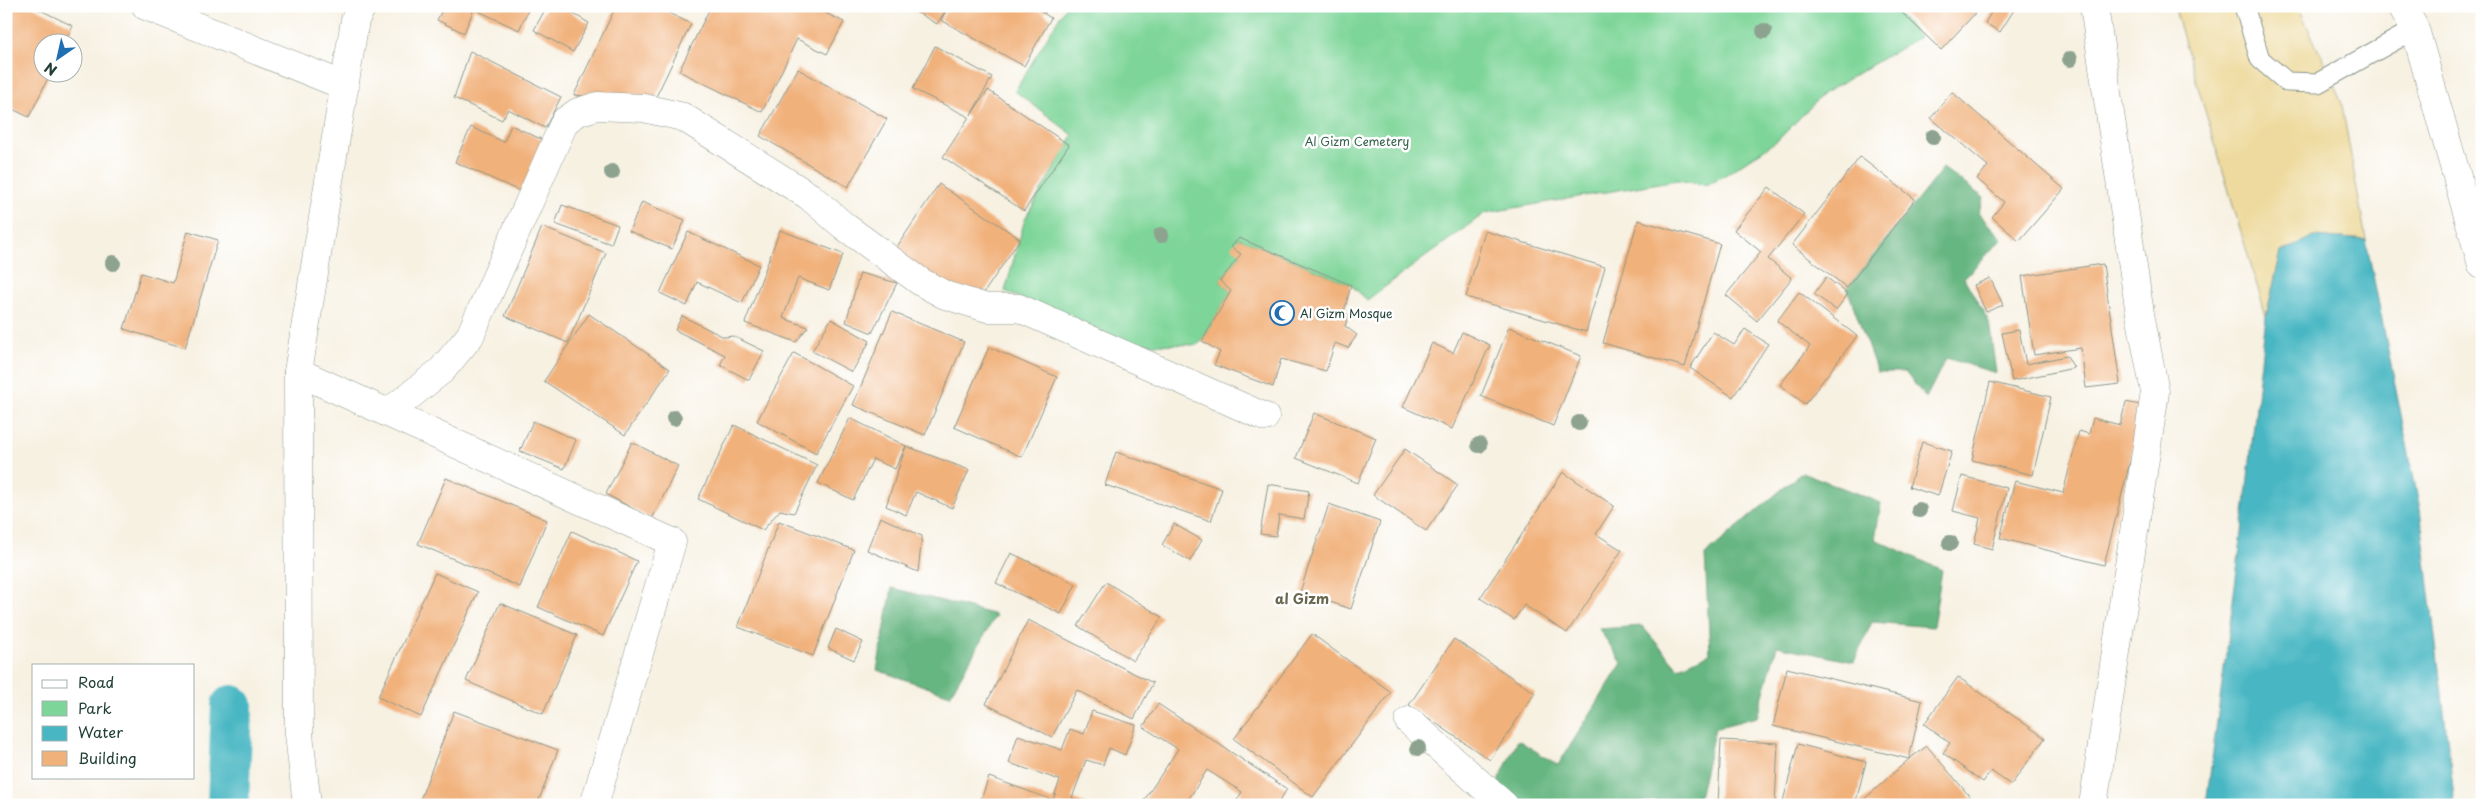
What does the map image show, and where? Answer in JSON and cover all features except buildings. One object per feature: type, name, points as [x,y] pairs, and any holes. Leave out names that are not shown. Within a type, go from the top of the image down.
[{"type":"street","points":[[146,6],[345,86]]},
{"type":"street","points":[[307,805],[299,734],[298,372],[355,20],[362,6]]},
{"type":"street","points":[[2093,805],[2155,392],[2140,314],[2094,6]]},
{"type":"street","points":[[2409,18],[2482,265]]},
{"type":"street","points":[[388,412],[442,370],[470,336],[565,121],[578,112],[596,106],[644,108],[683,117],[809,196],[844,226],[921,282],[945,295],[987,308],[1019,308],[1266,417]]},
{"type":"street","points":[[298,372],[672,542],[594,805]]},
{"type":"street","points":[[1409,721],[1504,805]]},
{"type":"lane","points":[[2244,6],[2260,60],[2287,82],[2318,83],[2409,18]]},
{"type":"green space","name":"Al Gizm Cemetery","points":[[1066,6],[1892,6],[1919,37],[1823,94],[1778,140],[1725,175],[1706,185],[1677,180],[1485,213],[1367,300],[1351,285],[1239,238],[1241,254],[1220,281],[1231,291],[1202,341],[1197,345],[1113,343],[1005,291],[1025,219],[1073,135],[1015,91]]},
{"type":"green space","points":[[1943,168],[1984,198],[1978,213],[2002,239],[1964,278],[1989,322],[1996,373],[1946,358],[1926,398],[1905,372],[1877,372],[1847,288]]},
{"type":"green space","points":[[1802,472],[1881,503],[1875,539],[1942,570],[1933,627],[1872,622],[1854,662],[1777,646],[1757,717],[1715,728],[1699,797],[1602,805],[1521,805],[1496,786],[1518,740],[1558,765],[1622,663],[1599,629],[1642,626],[1678,668],[1710,653],[1705,555]]},
{"type":"green space","points":[[892,588],[996,615],[950,695],[877,670]]},
{"type":"sand","points":[[2174,6],[2298,6],[2341,100],[2366,240],[2314,236],[2281,252],[2266,316]]},
{"type":"water","points":[[2314,236],[2366,240],[2420,509],[2455,805],[2206,805],[2242,532],[2266,316],[2281,252]]},
{"type":"waterway","points":[[228,805],[232,706]]},
{"type":"place","name":"Al Gizm Mosque","points":[[1282,313]]},
{"type":"district","name":"al Gizm","points":[[1302,598]]}]
